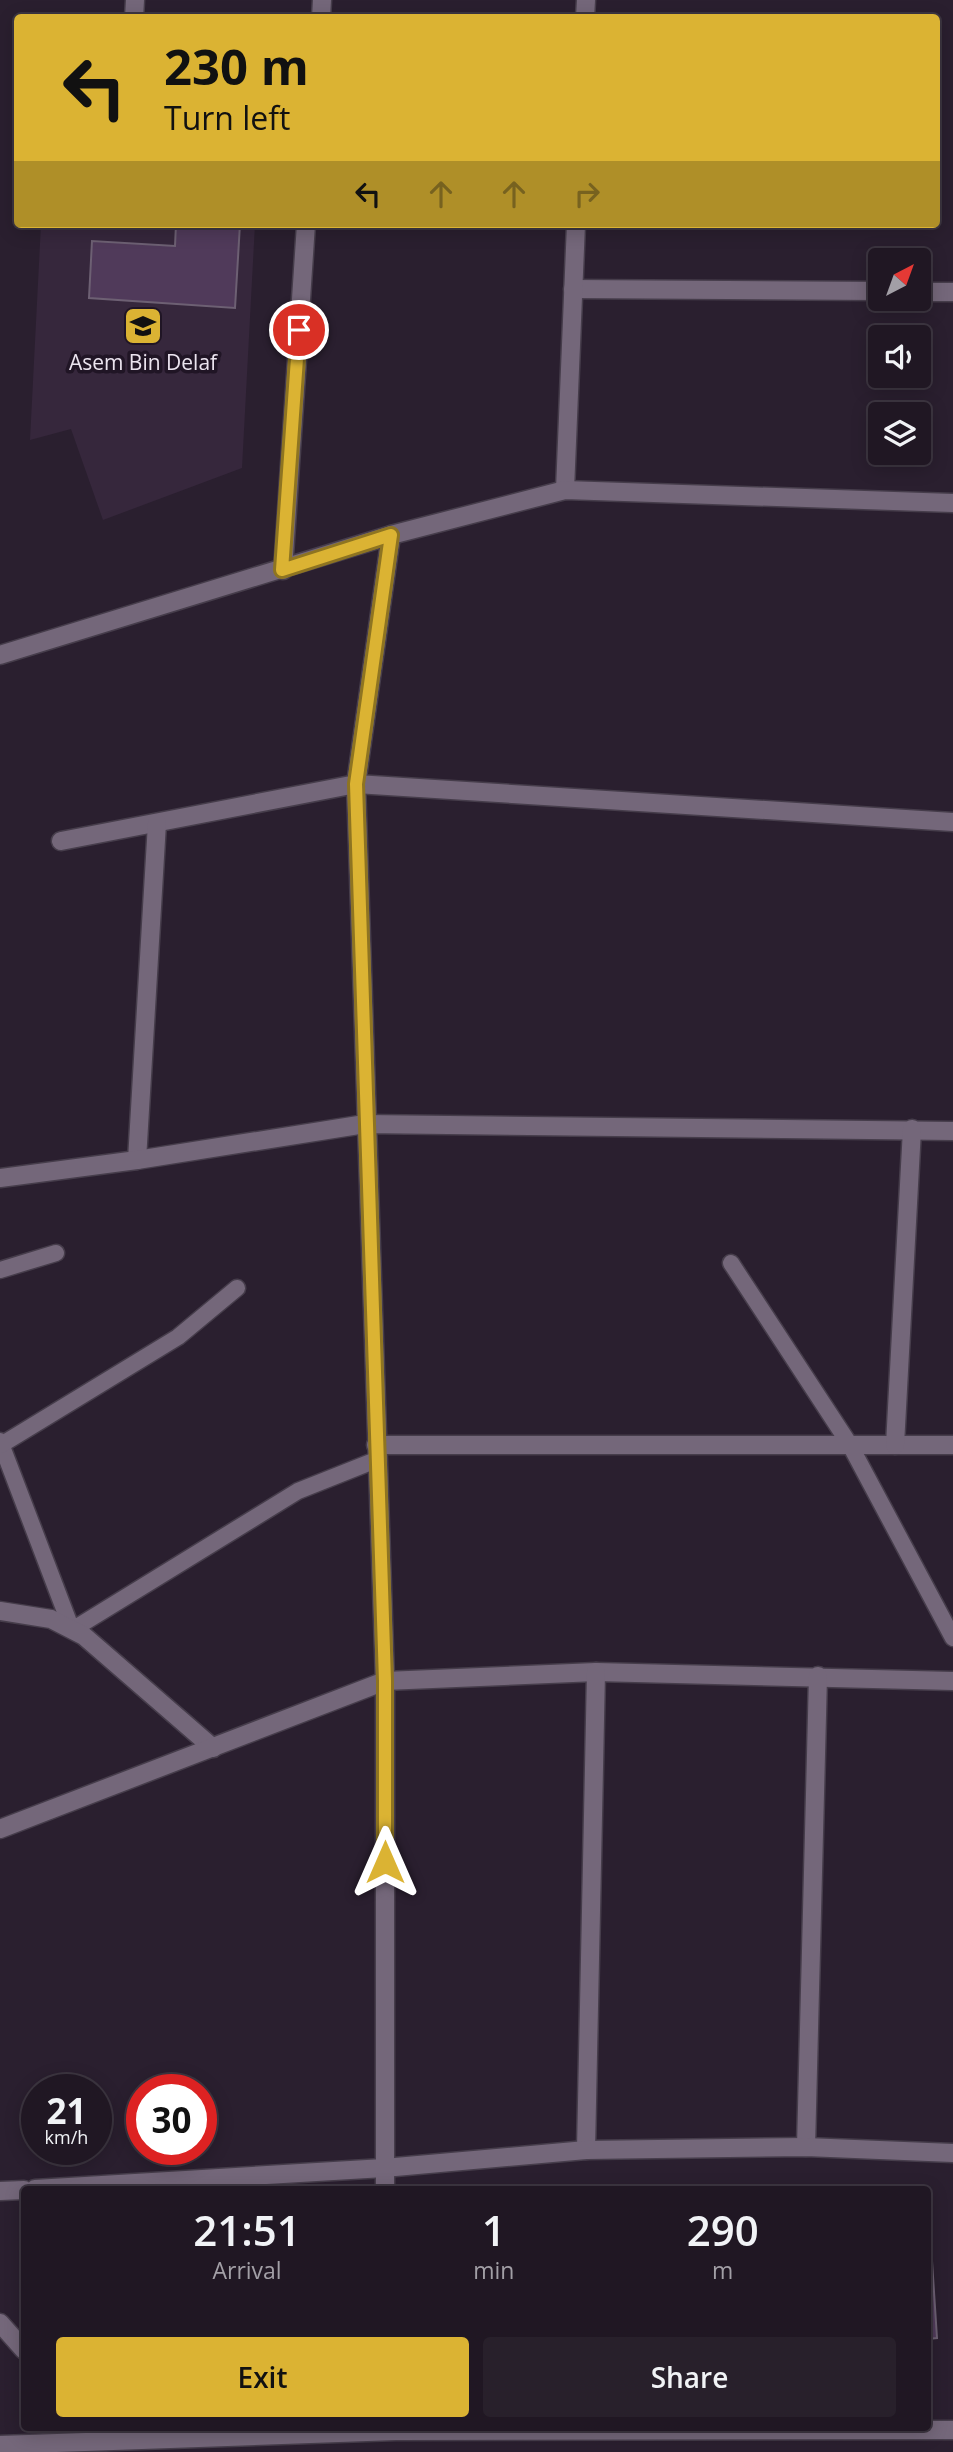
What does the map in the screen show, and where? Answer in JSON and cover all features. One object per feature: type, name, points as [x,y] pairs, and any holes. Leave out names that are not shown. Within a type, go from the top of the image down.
[{"type":"street","points":[[282,570],[306,228]]},
{"type":"street","points":[[565,490],[576,228]]},
{"type":"street","points":[[573,289],[868,291]]},
{"type":"street","points":[[931,292],[953,292]]},
{"type":"street","points":[[0,655],[391,535],[565,490],[953,503]]},
{"type":"street","points":[[385,2186],[385,1681],[356,784],[391,535]]},
{"type":"street","points":[[61,841],[356,784],[953,822]]},
{"type":"street","points":[[137,1160],[157,822]]},
{"type":"street","points":[[0,1178],[365,1125],[953,1131]]},
{"type":"street","points":[[895,1445],[912,1129]]},
{"type":"street","points":[[376,1453],[953,1445]]},
{"type":"street","points":[[0,1611],[51,1619],[84,1636],[212,1748]]},
{"type":"street","points":[[586,2150],[596,1672]]},
{"type":"street","points":[[0,1829],[385,1681],[596,1672],[953,1681]]},
{"type":"street","points":[[806,2147],[818,1676]]},
{"type":"street","points":[[84,2186],[384,2168],[586,2150],[806,2147],[953,2153]]},
{"type":"street","points":[[0,2191],[21,2190]]},
{"type":"street","points":[[0,2323],[21,2347]]},
{"type":"street","points":[[931,2430],[953,2430]]},
{"type":"street","points":[[97,2431],[106,2441]]},
{"type":"street","points":[[0,2445],[348,2431]]},
{"type":"lane","points":[[0,1270],[56,1253]]},
{"type":"lane","points":[[731,1263],[850,1445],[953,1638]]},
{"type":"lane","points":[[237,1288],[177,1337],[1,1443],[72,1630],[298,1491],[376,1453]]},
{"type":"shaded area","name":"Asem Bin Delaf","points":[[41,228],[255,228],[242,468],[103,520],[71,429],[30,440]]},
{"type":"building","points":[[176,228],[240,228],[235,308],[89,298],[92,241],[175,246]]},
{"type":"building","points":[[931,2261],[932,2261],[937,2338],[931,2339]]},
{"type":"place","name":"Asem Bin Delaf","points":[[143,326]]},
{"type":"route","points":[[299,330],[282,570],[391,535],[356,784],[385,1681],[385,1862]]}]
